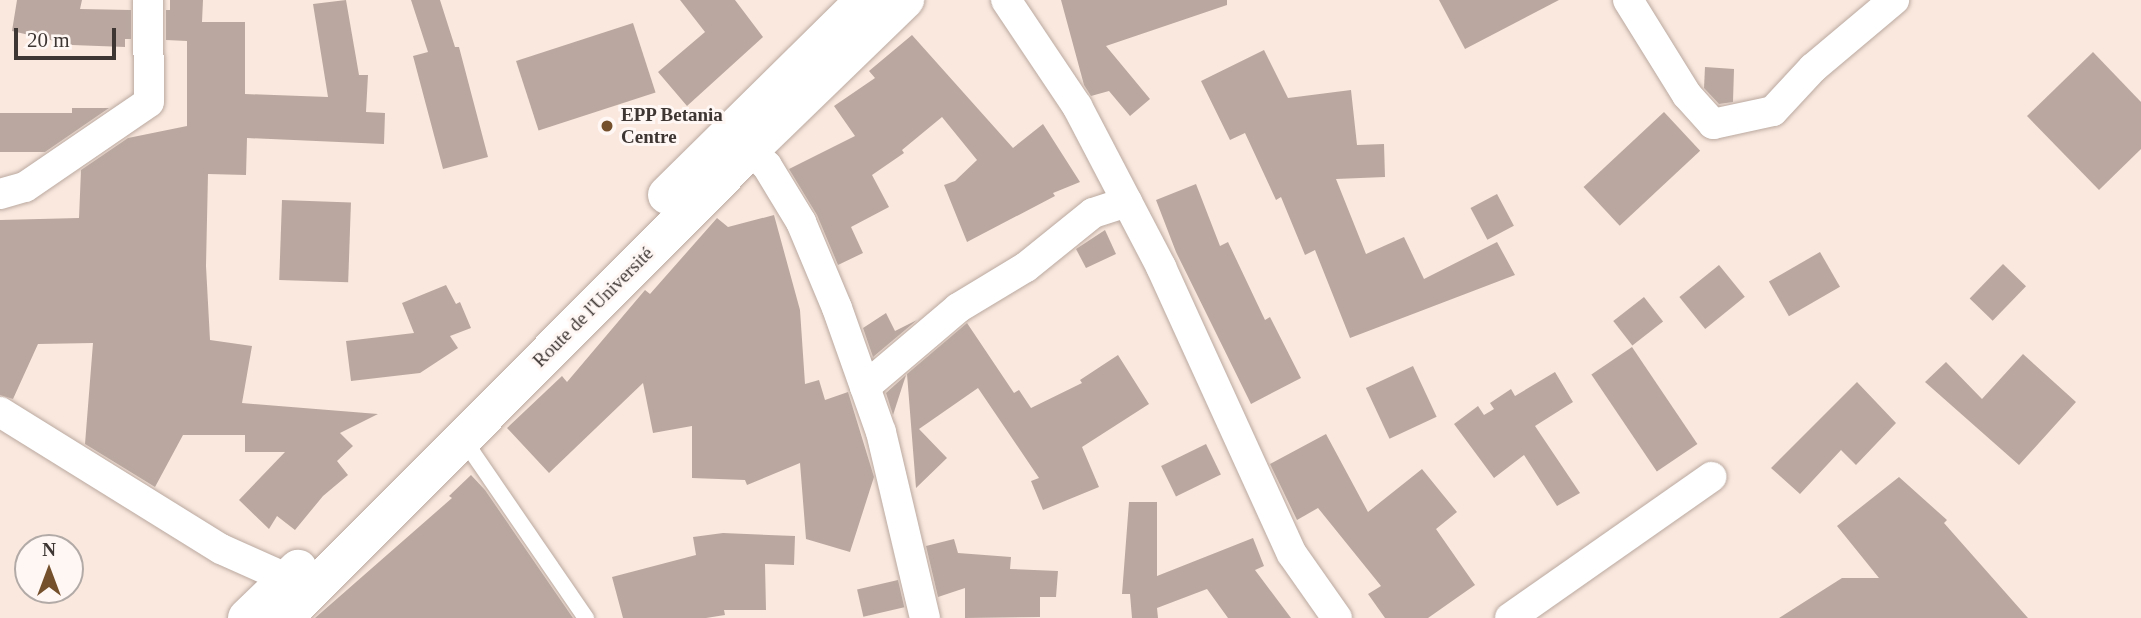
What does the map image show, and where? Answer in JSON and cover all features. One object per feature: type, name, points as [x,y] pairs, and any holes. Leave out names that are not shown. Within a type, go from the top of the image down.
[{"type":"main road","name":"Route de l'Université","points":[[247,618],[732,130],[865,0]]},
{"type":"main road","name":"Route de l'Université","points":[[284,618],[750,150],[905,0]]},
{"type":"street","points":[[0,194],[25,187],[149,102],[148,0]]},
{"type":"street","points":[[1006,0],[1077,106],[1161,267],[1292,554],[1337,618]]},
{"type":"street","points":[[1628,0],[1687,95],[1713,124],[1773,111],[1813,68],[1894,0]]},
{"type":"street","points":[[750,150],[767,166],[801,222],[837,308],[881,432],[925,618]]},
{"type":"street","points":[[865,387],[958,308],[1026,267],[1093,213],[1127,202]]},
{"type":"street","points":[[0,412],[221,548],[288,579]]},
{"type":"street","points":[[1510,618],[1711,477]]},
{"type":"lane","points":[[464,440],[586,618]]},
{"type":"building","points":[[17,0],[82,0],[80,9],[131,10],[131,39],[125,39],[125,47],[72,45],[12,31]]},
{"type":"building","points":[[170,0],[203,0],[202,22],[245,22],[245,94],[328,97],[313,4],[346,0],[359,75],[368,75],[366,112],[385,113],[384,144],[247,138],[246,175],[208,174],[206,266],[210,340],[252,346],[242,403],[378,414],[340,433],[353,446],[337,461],[348,475],[323,496],[295,530],[277,516],[269,529],[239,500],[285,452],[245,452],[245,435],[183,435],[155,487],[85,444],[93,343],[38,344],[13,399],[0,395],[0,220],[79,218],[81,170],[128,138],[187,126],[187,41],[166,40],[166,10],[170,10]]},
{"type":"building","points":[[411,0],[440,0],[455,47],[459,47],[488,157],[443,169],[413,56],[428,52]]},
{"type":"building","points":[[680,0],[735,0],[763,37],[687,106],[658,72],[705,32]]},
{"type":"building","points":[[1061,0],[1227,0],[1227,5],[1106,46],[1150,99],[1130,116],[1109,91],[1091,96],[1084,85]]},
{"type":"building","points":[[1439,0],[1559,0],[1465,49]]},
{"type":"building","points":[[633,23],[656,92],[539,130],[516,61]]},
{"type":"building","points":[[912,35],[1013,148],[1043,124],[1080,182],[1053,193],[1055,196],[967,242],[944,185],[955,181],[977,160],[942,117],[902,150],[904,153],[872,175],[889,207],[851,227],[863,253],[838,265],[817,215],[789,169],[855,136],[834,106],[875,78],[869,71]]},
{"type":"building","points":[[1264,50],[1288,98],[1351,90],[1357,145],[1384,144],[1385,177],[1336,179],[1366,254],[1404,237],[1424,279],[1497,242],[1515,275],[1350,338],[1315,250],[1305,255],[1281,197],[1276,200],[1245,133],[1230,140],[1201,81]]},
{"type":"building","points":[[2093,52],[2141,102],[2141,149],[2099,190],[2027,116]]},
{"type":"building","points":[[1705,67],[1734,69],[1733,102],[1719,104],[1704,88]]},
{"type":"building","points":[[72,108],[109,108],[45,152],[0,152],[0,113],[72,113]]},
{"type":"building","points":[[1664,112],[1700,151],[1620,226],[1584,187]]},
{"type":"building","points":[[1196,184],[1220,246],[1228,242],[1265,320],[1270,317],[1301,378],[1251,404],[1176,252],[1156,200]]},
{"type":"building","points":[[1497,194],[1514,226],[1487,240],[1471,208]]},
{"type":"building","points":[[282,200],[351,202],[348,282],[279,280]]},
{"type":"building","points":[[774,215],[800,310],[805,384],[819,380],[825,400],[848,392],[874,477],[850,552],[806,539],[800,463],[747,485],[745,480],[692,478],[692,426],[653,433],[643,383],[549,473],[507,428],[562,376],[567,382],[645,290],[650,294],[717,218],[728,227]]},
{"type":"building","points":[[1105,230],[1116,254],[1086,268],[1076,249]]},
{"type":"building","points":[[1820,252],[1840,287],[1789,316],[1769,282]]},
{"type":"building","points":[[2003,264],[2026,286],[1993,321],[1970,299]]},
{"type":"building","points":[[1719,265],[1745,297],[1705,329],[1679,297]]},
{"type":"building","points":[[446,285],[456,304],[460,302],[471,328],[450,336],[458,348],[420,373],[351,381],[346,341],[414,333],[402,303]]},
{"type":"building","points":[[1644,297],[1663,321],[1632,345],[1613,321]]},
{"type":"building","points":[[886,313],[895,331],[917,320],[873,357],[863,328]]},
{"type":"building","points":[[967,323],[1014,393],[1019,390],[1031,408],[1082,383],[1080,380],[1118,355],[1149,404],[1082,447],[1099,487],[1043,510],[1031,481],[1039,478],[978,388],[919,429],[947,458],[916,488],[907,374]]},
{"type":"building","points":[[1632,347],[1697,444],[1657,471],[1591,374]]},
{"type":"building","points":[[2023,354],[2076,402],[2019,465],[1925,382],[1946,362],[1982,399]]},
{"type":"building","points":[[1413,366],[1437,417],[1390,439],[1366,388]]},
{"type":"building","points":[[1555,372],[1573,402],[1535,426],[1580,493],[1557,506],[1524,455],[1494,478],[1454,424],[1478,406],[1484,415],[1494,409],[1490,403],[1511,389],[1515,396]]},
{"type":"building","points":[[906,375],[893,415],[886,393]]},
{"type":"building","points":[[1857,382],[1896,423],[1856,465],[1841,450],[1800,494],[1771,468]]},
{"type":"building","points":[[1326,434],[1368,512],[1422,469],[1457,512],[1436,529],[1475,585],[1428,618],[1385,618],[1368,594],[1381,586],[1318,508],[1297,520],[1270,464]]},
{"type":"building","points":[[1206,444],[1221,475],[1176,496],[1161,466]]},
{"type":"building","points":[[471,475],[485,490],[573,618],[315,618],[452,498],[449,496]]},
{"type":"building","points":[[1899,477],[1947,520],[1944,523],[2028,618],[1779,618],[1842,578],[1879,578],[1837,526]]},
{"type":"building","points":[[1129,502],[1157,502],[1157,576],[1253,538],[1264,566],[1255,570],[1291,618],[1228,618],[1207,589],[1157,608],[1158,618],[1132,618],[1130,594],[1122,594]]},
{"type":"building","points":[[723,533],[795,536],[794,565],[765,564],[766,610],[724,610],[725,615],[706,618],[623,618],[612,577],[696,555],[693,537]]},
{"type":"building","points":[[954,539],[958,553],[1011,557],[1010,569],[1058,571],[1056,597],[1040,597],[1040,617],[965,618],[965,588],[938,597],[926,546]]},
{"type":"building","points":[[898,580],[904,607],[863,617],[857,589]]},
{"type":"place","name":"EPP Betania Centre","points":[[607,126]]}]
